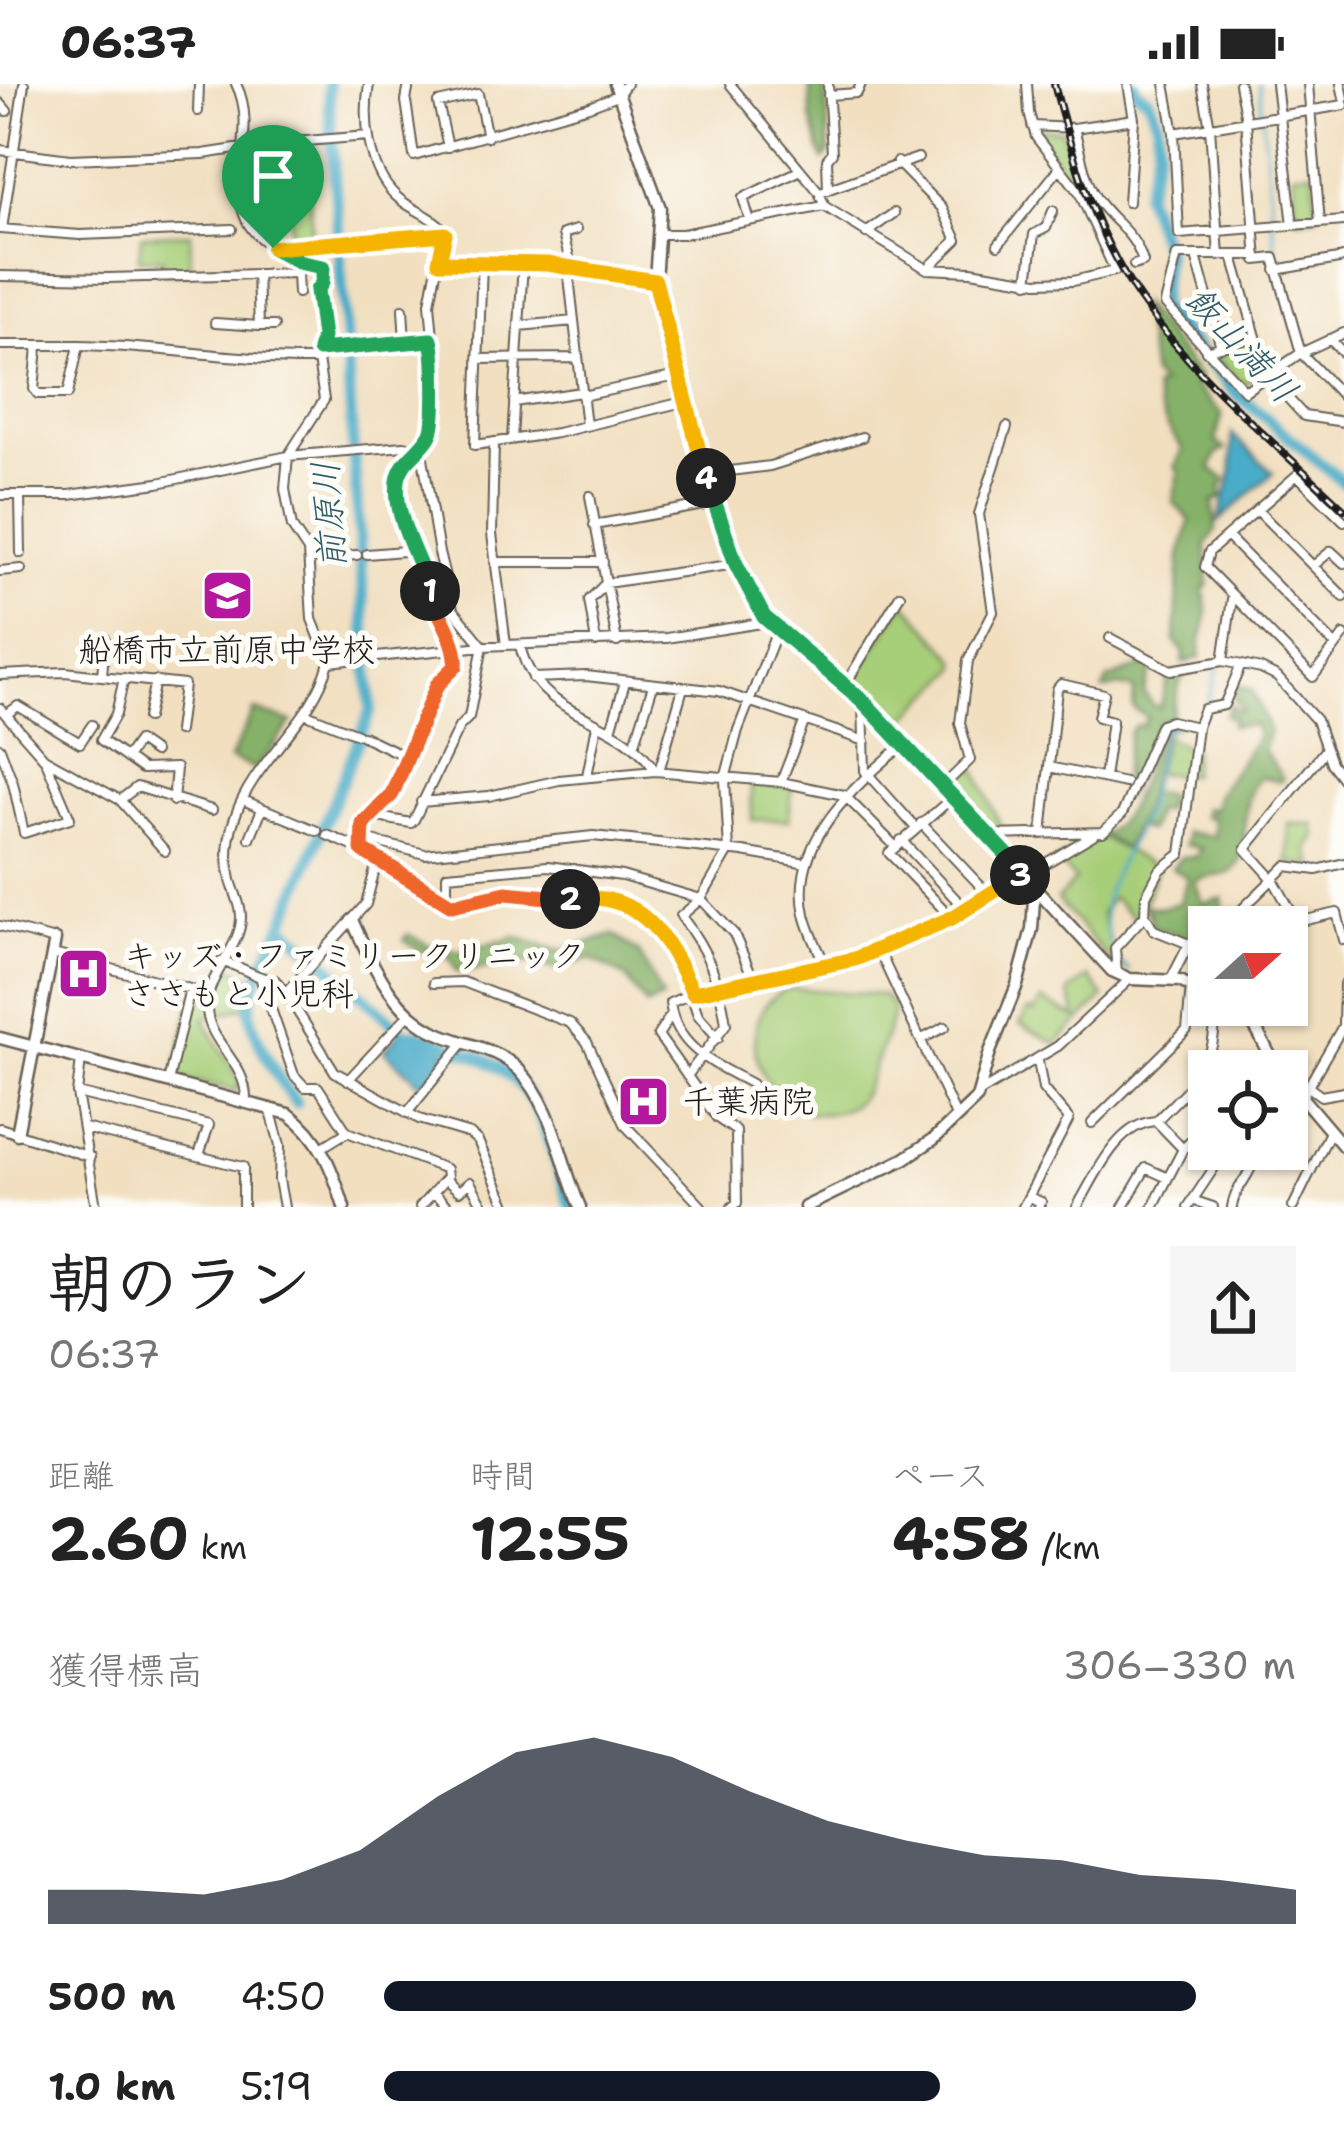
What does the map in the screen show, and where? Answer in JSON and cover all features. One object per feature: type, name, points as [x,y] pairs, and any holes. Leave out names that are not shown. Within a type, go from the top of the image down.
[{"type":"street","points":[[24,84],[1,229],[80,235],[232,229]]},
{"type":"street","points":[[198,110],[199,84]]},
{"type":"street","points":[[236,84],[245,113],[239,208],[246,228],[302,263],[323,267],[317,290],[324,400],[288,455],[284,473],[292,527],[310,560],[312,619],[328,662],[324,681],[243,800],[228,856],[241,921],[208,999],[208,1017],[240,1069],[246,1100]]},
{"type":"street","points":[[362,850],[363,824],[392,794],[437,685],[456,666],[457,650],[438,616],[397,493],[402,468],[434,425],[430,303],[445,234],[440,224],[393,193],[368,136],[369,84]]},
{"type":"street","points":[[409,84],[406,101],[414,156],[564,114],[620,88],[660,208],[655,281],[683,402],[736,564],[773,627],[863,701],[1124,976],[1188,985]]},
{"type":"street","points":[[730,84],[823,191]]},
{"type":"street","points":[[824,206],[827,159],[832,154],[828,89],[857,93],[860,84]]},
{"type":"street","points":[[660,234],[824,206],[927,269],[1028,282],[1073,280],[1114,271],[1079,192],[1058,170],[1032,126],[1027,84]]},
{"type":"street","points":[[1128,84],[1134,119],[1128,202]]},
{"type":"street","points":[[1165,84],[1174,133],[1179,234],[1344,221]]},
{"type":"street","points":[[1202,84],[1210,127],[1219,256]]},
{"type":"street","points":[[1239,84],[1257,260],[1274,258],[1301,353],[1344,398]]},
{"type":"street","points":[[1276,84],[1293,226]]},
{"type":"street","points":[[1308,84],[1320,223]]},
{"type":"street","points":[[1174,133],[1312,111],[1344,101],[1341,84]]},
{"type":"street","points":[[448,147],[438,103],[478,94],[487,137]]},
{"type":"street","points":[[1032,126],[1074,128],[1134,119]]},
{"type":"street","points":[[1074,128],[1097,201],[1121,222],[1142,254],[1143,262],[1134,265]]},
{"type":"street","points":[[0,150],[87,159],[244,150],[368,136]]},
{"type":"street","points":[[823,191],[917,158]]},
{"type":"street","points":[[897,162],[942,208],[958,239],[927,269]]},
{"type":"street","points":[[750,222],[743,198],[801,170]]},
{"type":"street","points":[[998,245],[1058,170]]},
{"type":"street","points":[[1028,282],[1034,234],[1046,228],[1053,212]]},
{"type":"street","points":[[866,233],[894,213]]},
{"type":"street","points":[[576,230],[563,235],[586,426]]},
{"type":"street","points":[[273,248],[445,234]]},
{"type":"street","points":[[1256,255],[1177,255],[1165,304],[1245,391],[1301,353],[1344,333]]},
{"type":"street","points":[[1196,256],[1221,346]]},
{"type":"street","points":[[1233,256],[1267,375],[1304,416],[1344,422]]},
{"type":"street","points":[[1276,270],[1344,258]]},
{"type":"street","points":[[439,262],[523,262],[655,281]]},
{"type":"street","points":[[512,439],[523,262]]},
{"type":"street","points":[[482,263],[475,445],[586,426],[683,402]]},
{"type":"street","points":[[0,276],[297,273],[298,293]]},
{"type":"street","points":[[257,274],[259,326]]},
{"type":"street","points":[[403,309],[405,342]]},
{"type":"street","points":[[519,326],[574,321]]},
{"type":"street","points":[[215,323],[274,326]]},
{"type":"street","points":[[1206,351],[1255,336]]},
{"type":"street","points":[[1330,339],[1344,354]]},
{"type":"street","points":[[0,345],[185,351],[240,360],[431,340]]},
{"type":"street","points":[[38,346],[34,389],[38,394],[68,394],[79,345]]},
{"type":"street","points":[[478,359],[578,358]]},
{"type":"street","points":[[514,402],[677,376]]},
{"type":"street","points":[[943,786],[970,760],[960,723],[968,661],[993,612],[979,514],[1007,427]]},
{"type":"street","points":[[705,475],[770,466],[862,437]]},
{"type":"street","points":[[494,442],[491,497],[506,645]]},
{"type":"street","points":[[0,495],[69,495],[158,483],[288,455],[419,447]]},
{"type":"street","points":[[371,816],[411,824],[459,727],[469,717],[482,646],[453,609],[419,447]]},
{"type":"street","points":[[1344,521],[1297,475],[1209,552],[1205,567],[1313,677],[1344,635]]},
{"type":"street","points":[[20,495],[21,553]]},
{"type":"street","points":[[590,496],[617,642]]},
{"type":"street","points":[[594,525],[715,503]]},
{"type":"street","points":[[1257,510],[1344,597]]},
{"type":"street","points":[[1227,536],[1336,646]]},
{"type":"street","points":[[310,560],[416,550]]},
{"type":"street","points":[[1313,566],[1331,550],[1344,563]]},
{"type":"street","points":[[495,562],[603,562]]},
{"type":"street","points":[[596,642],[589,601],[606,583],[736,564]]},
{"type":"street","points":[[0,571],[21,568]]},
{"type":"street","points":[[845,685],[900,595]]},
{"type":"street","points":[[1223,661],[1232,598]]},
{"type":"street","points":[[328,662],[482,646],[617,642],[773,627]]},
{"type":"street","points":[[687,1076],[726,1024],[721,987],[704,946],[681,916],[701,899],[729,851],[725,779],[773,627]]},
{"type":"street","points":[[102,676],[105,638]]},
{"type":"street","points":[[1109,638],[1171,670],[1223,661],[1270,673],[1316,720],[1344,780]]},
{"type":"street","points":[[520,646],[533,678],[557,703],[635,743],[657,771]]},
{"type":"street","points":[[1188,944],[1154,930],[1145,915],[1146,896],[1156,875],[1181,854],[1197,727],[1204,709],[1224,705],[1241,664]]},
{"type":"street","points":[[0,675],[65,672],[184,685],[178,731]]},
{"type":"street","points":[[533,678],[586,676],[719,691],[865,741]]},
{"type":"street","points":[[124,678],[116,715],[101,740],[142,769],[176,768]]},
{"type":"street","points":[[147,718],[154,681]]},
{"type":"street","points":[[611,730],[625,682]]},
{"type":"street","points":[[1042,834],[1060,684],[1103,694],[1098,717],[1112,721],[1104,778]]},
{"type":"street","points":[[635,743],[652,685]]},
{"type":"street","points":[[657,771],[683,688]]},
{"type":"street","points":[[863,701],[868,775],[990,896]]},
{"type":"street","points":[[0,748],[24,833],[70,818],[44,758],[3,711],[18,706],[80,743],[92,725]]},
{"type":"street","points":[[304,713],[409,758]]},
{"type":"street","points":[[781,782],[805,720]]},
{"type":"street","points":[[752,1084],[703,1058],[678,1034],[670,1003],[693,993],[826,967],[952,918],[1110,827],[1120,818],[1161,724],[1171,721],[1197,727]]},
{"type":"street","points":[[587,776],[597,725]]},
{"type":"street","points":[[126,758],[139,741],[154,752]]},
{"type":"street","points":[[826,967],[805,918],[807,863],[844,795],[904,744]]},
{"type":"street","points":[[1288,906],[1273,879],[1246,849],[1326,749]]},
{"type":"street","points":[[173,800],[176,757]]},
{"type":"street","points":[[44,758],[120,800],[165,850]]},
{"type":"street","points":[[1048,767],[1125,784]]},
{"type":"street","points":[[421,802],[489,796],[587,776],[657,771],[781,782],[844,795],[966,910]]},
{"type":"street","points":[[120,800],[136,787],[212,810]]},
{"type":"street","points":[[952,918],[889,853],[953,797]]},
{"type":"street","points":[[243,800],[362,850],[447,902],[468,904],[506,893],[612,898],[636,909],[669,949],[693,993],[698,1016],[718,1038]]},
{"type":"street","points":[[250,838],[262,809]]},
{"type":"street","points":[[989,835],[1094,834]]},
{"type":"street","points":[[360,838],[425,854],[569,836],[807,863]]},
{"type":"street","points":[[286,993],[366,904],[377,862]]},
{"type":"street","points":[[1245,906],[1286,866],[1317,870],[1344,863]]},
{"type":"street","points":[[447,902],[446,875],[548,866],[622,876],[701,899],[734,934],[754,980]]},
{"type":"street","points":[[569,899],[574,869]]},
{"type":"street","points":[[980,1092],[1031,929],[1028,878]]},
{"type":"street","points":[[1308,920],[1337,913],[1344,940]]},
{"type":"street","points":[[1124,976],[1114,948],[1145,915]]},
{"type":"street","points":[[352,920],[370,960],[409,1014],[424,1026],[498,1054],[529,1083],[562,1151],[580,1207]]},
{"type":"street","points":[[0,926],[55,940],[17,1134]]},
{"type":"street","points":[[1171,979],[1188,946]]},
{"type":"street","points":[[878,950],[957,1119]]},
{"type":"street","points":[[52,954],[190,989],[168,1082]]},
{"type":"street","points":[[221,962],[239,965],[261,980],[275,980],[335,1072],[406,1113],[470,1133],[507,1207]]},
{"type":"street","points":[[805,1207],[898,1163],[957,1119],[980,1092],[1038,1061],[1124,976]]},
{"type":"street","points":[[261,980],[294,1075],[305,1087],[318,1087],[346,1132],[446,1169],[445,1179],[420,1207]]},
{"type":"street","points":[[434,983],[464,982],[570,1023],[587,1042],[626,1126],[702,1207]]},
{"type":"street","points":[[1308,1075],[1343,1027],[1344,984]]},
{"type":"street","points":[[348,1080],[409,1014]]},
{"type":"street","points":[[671,1014],[658,1035],[717,1118],[736,1131],[737,1203],[732,1207]]},
{"type":"street","points":[[1092,1123],[1187,1030],[1188,1019]]},
{"type":"street","points":[[922,1039],[945,1028]]},
{"type":"street","points":[[0,1038],[246,1100],[297,1120],[332,1168],[344,1207]]},
{"type":"street","points":[[406,1113],[465,1041]]},
{"type":"street","points":[[81,1060],[77,1093],[96,1207]]},
{"type":"street","points":[[1023,1207],[1069,1119],[1042,1089],[1038,1061]]},
{"type":"street","points":[[1156,1121],[1188,1087]]},
{"type":"street","points":[[1308,1093],[1344,1092]]},
{"type":"street","points":[[77,1093],[208,1125],[199,1155]]},
{"type":"street","points":[[270,1107],[280,1145],[284,1207]]},
{"type":"street","points":[[1308,1107],[1344,1147]]},
{"type":"street","points":[[1077,1207],[1115,1142],[1146,1121],[1156,1121],[1184,1149]]},
{"type":"street","points":[[0,1128],[90,1157]]},
{"type":"street","points":[[84,1128],[243,1166],[243,1207]]},
{"type":"street","points":[[321,1148],[346,1132]]},
{"type":"street","points":[[1293,1207],[1329,1134]]},
{"type":"street","points":[[1153,1207],[1188,1145]]},
{"type":"street","points":[[1213,1207],[1190,1203],[1222,1156],[1254,1160],[1249,1178],[1233,1196],[1232,1207]]},
{"type":"street","points":[[1123,1207],[1146,1168],[1168,1178]]},
{"type":"street","points":[[445,1179],[459,1191],[470,1182],[484,1207]]},
{"type":"street","points":[[433,1192],[448,1207]]},
{"type":"street","points":[[1029,1197],[1041,1202],[1039,1207]]},
{"type":"green space","points":[[810,84],[826,84],[829,153],[823,160],[811,119]]},
{"type":"green space","points":[[1037,128],[1062,130],[1075,175],[1069,178]]},
{"type":"green space","points":[[1313,171],[1317,217],[1297,219],[1293,172]]},
{"type":"green space","points":[[310,194],[312,240],[291,242],[289,196]]},
{"type":"green space","points":[[191,233],[190,272],[164,273],[163,259],[139,259],[141,236]]},
{"type":"green space","points":[[1141,304],[1200,378],[1194,385],[1222,414],[1216,442],[1225,449],[1217,454],[1211,469],[1226,480],[1222,498],[1213,502],[1216,530],[1206,545],[1207,615],[1201,657],[1183,663],[1184,652],[1175,642],[1180,555],[1190,520],[1173,502],[1179,472],[1175,467],[1183,449],[1156,396],[1154,388],[1161,385],[1152,375]]},
{"type":"green space","points":[[1251,340],[1263,372],[1243,385],[1213,355]]},
{"type":"green space","points":[[905,602],[957,660],[957,669],[897,727],[851,683]]},
{"type":"green space","points":[[1148,664],[1152,667],[1144,692],[1153,706],[1160,707],[1169,674],[1188,670],[1180,681],[1171,718],[1159,723],[1124,799],[1127,781],[1122,779],[1130,731],[1142,726],[1147,717],[1133,708],[1134,689],[1103,690],[1107,680]]},
{"type":"green space","points":[[1237,685],[1252,690],[1269,730],[1263,750],[1283,778],[1260,777],[1252,788],[1243,852],[1232,871],[1195,882],[1203,904],[1223,898],[1223,906],[1188,906],[1188,939],[1153,927],[1146,906],[1180,903],[1188,878],[1172,868],[1181,857],[1196,857],[1200,848],[1185,845],[1186,832],[1214,837],[1213,818],[1203,816],[1204,808],[1213,810],[1219,792],[1258,736],[1255,725],[1231,726],[1233,719],[1225,715],[1230,705],[1237,712],[1242,710],[1233,696]]},
{"type":"green space","points":[[254,710],[292,722],[256,769],[230,759]]},
{"type":"green space","points":[[1167,724],[1177,724],[1163,734],[1142,811],[1125,849],[1101,835],[1124,814]]},
{"type":"green space","points":[[1165,736],[1193,750],[1191,775],[1156,773]]},
{"type":"green space","points":[[975,767],[1000,825],[992,829],[952,786]]},
{"type":"green space","points":[[751,783],[792,787],[789,820],[752,820]]},
{"type":"green space","points":[[1150,793],[1169,799],[1163,811],[1155,811],[1149,831],[1138,828]]},
{"type":"green space","points":[[1289,824],[1314,824],[1316,837],[1308,849],[1315,866],[1288,863]]},
{"type":"green space","points":[[1096,835],[1158,868],[1137,920],[1112,898],[1101,912],[1115,958],[1130,972],[1106,956],[1057,900],[1075,880],[1057,860]]},
{"type":"green space","points":[[408,934],[432,947],[460,952],[516,937],[560,951],[614,935],[639,953],[662,998],[647,1006],[625,977],[589,958],[560,970],[525,962],[457,972],[450,958],[420,951],[404,940]]},
{"type":"green space","points":[[225,968],[237,969],[256,981],[249,1006],[204,1019],[240,1082],[237,1091],[175,1074],[194,988],[214,990]]},
{"type":"green space","points":[[1089,977],[1104,997],[1056,1044],[1020,1024],[1042,1000],[1077,1018],[1069,992]]},
{"type":"green space","points":[[789,988],[883,995],[894,1008],[864,1092],[848,1107],[830,1113],[806,1112],[786,1102],[770,1086],[759,1065],[758,1020],[769,1001]]},
{"type":"water","points":[[1232,434],[1273,473],[1218,522],[1232,472]]},
{"type":"water","points":[[399,1034],[446,1047],[449,1057],[424,1087],[384,1051]]},
{"type":"waterway","name":"前原川","points":[[328,84],[371,710],[283,925],[404,1033],[425,1036],[509,1075],[537,1110],[572,1207]]},
{"type":"waterway","name":"飯山満川","points":[[1134,84],[1149,99],[1157,120],[1158,146],[1145,194],[1165,251],[1159,306],[1236,393],[1344,483]]},
{"type":"waterway","points":[[1259,84],[1275,247]]},
{"type":"waterway","points":[[1207,703],[1219,665]]},
{"type":"waterway","points":[[1113,951],[1106,929],[1107,894],[1144,812],[1165,730],[1178,726]]},
{"type":"waterway","name":"前原川","points":[[283,925],[257,978],[250,1009],[264,1052],[296,1103]]},
{"type":"waterway","points":[[1117,959],[1129,970]]},
{"type":"railway","points":[[1054,84],[1091,205],[1112,252],[1146,308],[1226,399],[1344,509]]},
{"type":"place","name":"船橋市立前原中学校","points":[[227,595]]},
{"type":"place","name":"キッズ・ファミリークリニック ささもと小児科","points":[[84,974]]},
{"type":"place","name":"千葉病院","points":[[643,1101]]},
{"type":"route","points":[[445,234],[439,262],[547,264],[655,281],[705,475],[736,564],[760,611],[777,631],[863,701],[1024,873],[952,918],[855,959],[693,993],[658,933],[624,902],[506,893],[452,905],[362,850],[363,824],[398,784],[437,685],[456,666],[457,650],[438,616],[397,493],[402,468],[433,432],[435,361],[431,340],[319,350],[323,337],[317,290],[323,267],[302,263],[273,248],[445,234]]}]
